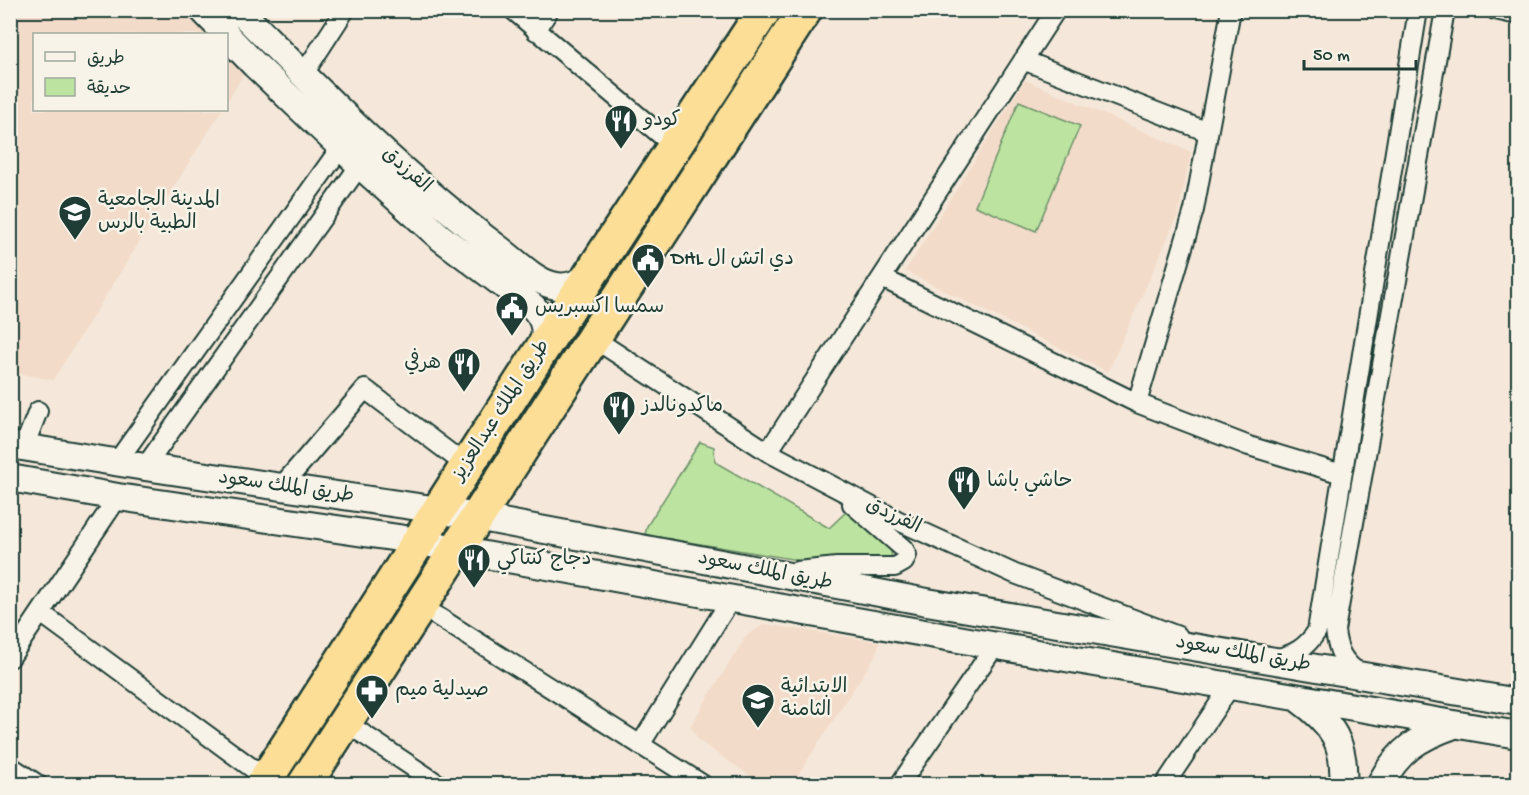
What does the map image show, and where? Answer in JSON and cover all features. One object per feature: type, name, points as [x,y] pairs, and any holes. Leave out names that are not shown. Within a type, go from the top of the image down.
[{"type":"highway","name":"طريق الملك عبدالعزيز","points":[[265,782],[543,348],[764,10]]},
{"type":"highway","name":"طريق الملك عبدالعزيز","points":[[305,784],[805,10]]},
{"type":"street","name":"الفرزدق","points":[[203,10],[224,33]]},
{"type":"street","name":"الفرزدق","points":[[239,10],[375,144],[460,220],[542,282],[561,287],[570,286],[578,283],[593,271]]},
{"type":"street","points":[[303,75],[345,10]]},
{"type":"street","points":[[513,10],[675,147]]},
{"type":"street","points":[[536,31],[549,10]]},
{"type":"street","points":[[768,453],[1056,10]]},
{"type":"street","points":[[1137,402],[1194,210],[1231,10]]},
{"type":"street","points":[[1269,660],[1297,652],[1310,641],[1317,631],[1418,10]]},
{"type":"street","points":[[1365,676],[1344,661],[1339,651],[1335,630],[1445,10]]},
{"type":"street","points":[[1495,10],[1518,15]]},
{"type":"street","name":"الفرزدق","points":[[228,37],[360,165],[440,237],[533,307],[544,321],[543,348]]},
{"type":"street","points":[[1023,60],[1208,132]]},
{"type":"street","points":[[116,463],[341,147]]},
{"type":"street","points":[[145,467],[360,165]]},
{"type":"street","points":[[882,278],[1137,402],[1249,446],[1342,474]]},
{"type":"street","name":"الفرزدق","points":[[593,338],[768,453],[903,523],[1015,574],[1215,651]]},
{"type":"street","points":[[281,487],[366,389],[467,466]]},
{"type":"street","points":[[17,446],[38,411]]},
{"type":"street","name":"طريق الملك سعود","points":[[17,446],[116,463],[439,510],[927,602],[1518,702]]},
{"type":"street","name":"طريق الملك سعود","points":[[10,478],[118,497],[419,541],[457,550],[995,646],[1518,735]]},
{"type":"street","points":[[772,573],[837,567],[896,567],[904,562],[907,555],[904,549],[831,485]]},
{"type":"street","points":[[10,658],[118,497]]},
{"type":"street","points":[[640,745],[731,599]]},
{"type":"street","points":[[923,633],[927,602]]},
{"type":"street","points":[[421,606],[702,784]]},
{"type":"street","points":[[40,613],[265,782]]},
{"type":"street","points":[[900,784],[995,646]]},
{"type":"street","points":[[1165,784],[1230,687]]},
{"type":"street","points":[[1300,699],[1316,711],[1337,738],[1344,765],[1343,784]]},
{"type":"street","points":[[345,722],[438,784]]},
{"type":"street","points":[[1380,784],[1389,767],[1406,748],[1429,734],[1455,725]]},
{"type":"street","points":[[10,766],[37,784]]},
{"type":"shaded area","name":"المدينة الجامعية الطبية بالرس","points":[[10,11],[188,11],[211,33],[33,33],[33,111],[221,111],[53,380],[11,372]]},
{"type":"shaded area","points":[[228,51],[246,70],[228,100]]},
{"type":"shaded area","points":[[1025,80],[1191,152],[1178,215],[1108,372],[905,271]]},
{"type":"shaded area","points":[[764,624],[880,642],[875,656],[792,784],[762,784],[699,741],[690,726],[746,636]]},
{"type":"green space","points":[[1019,101],[1080,126],[1036,231],[975,206]]},
{"type":"green space","points":[[700,442],[714,447],[715,462],[829,528],[846,512],[889,541],[892,557],[878,563],[816,563],[645,535],[647,526]]},
{"type":"place","name":"كودو","points":[[621,150]]},
{"type":"place","name":"المدينة الجامعية الطبية بالرس","points":[[75,241]]},
{"type":"place","name":"DHL دي اتش ال","points":[[648,289]]},
{"type":"place","name":"سمسا اكسبريس","points":[[512,337]]},
{"type":"place","name":"هرفي","points":[[464,393]]},
{"type":"place","name":"ماكدونالدز","points":[[619,436]]},
{"type":"place","name":"حاشي باشا","points":[[964,511]]},
{"type":"place","name":"دجاج كنتاكي","points":[[474,589]]},
{"type":"place","name":"صيدلية ميم","points":[[372,720]]},
{"type":"place","name":"الابتدائية الثامنة","points":[[758,729]]}]
